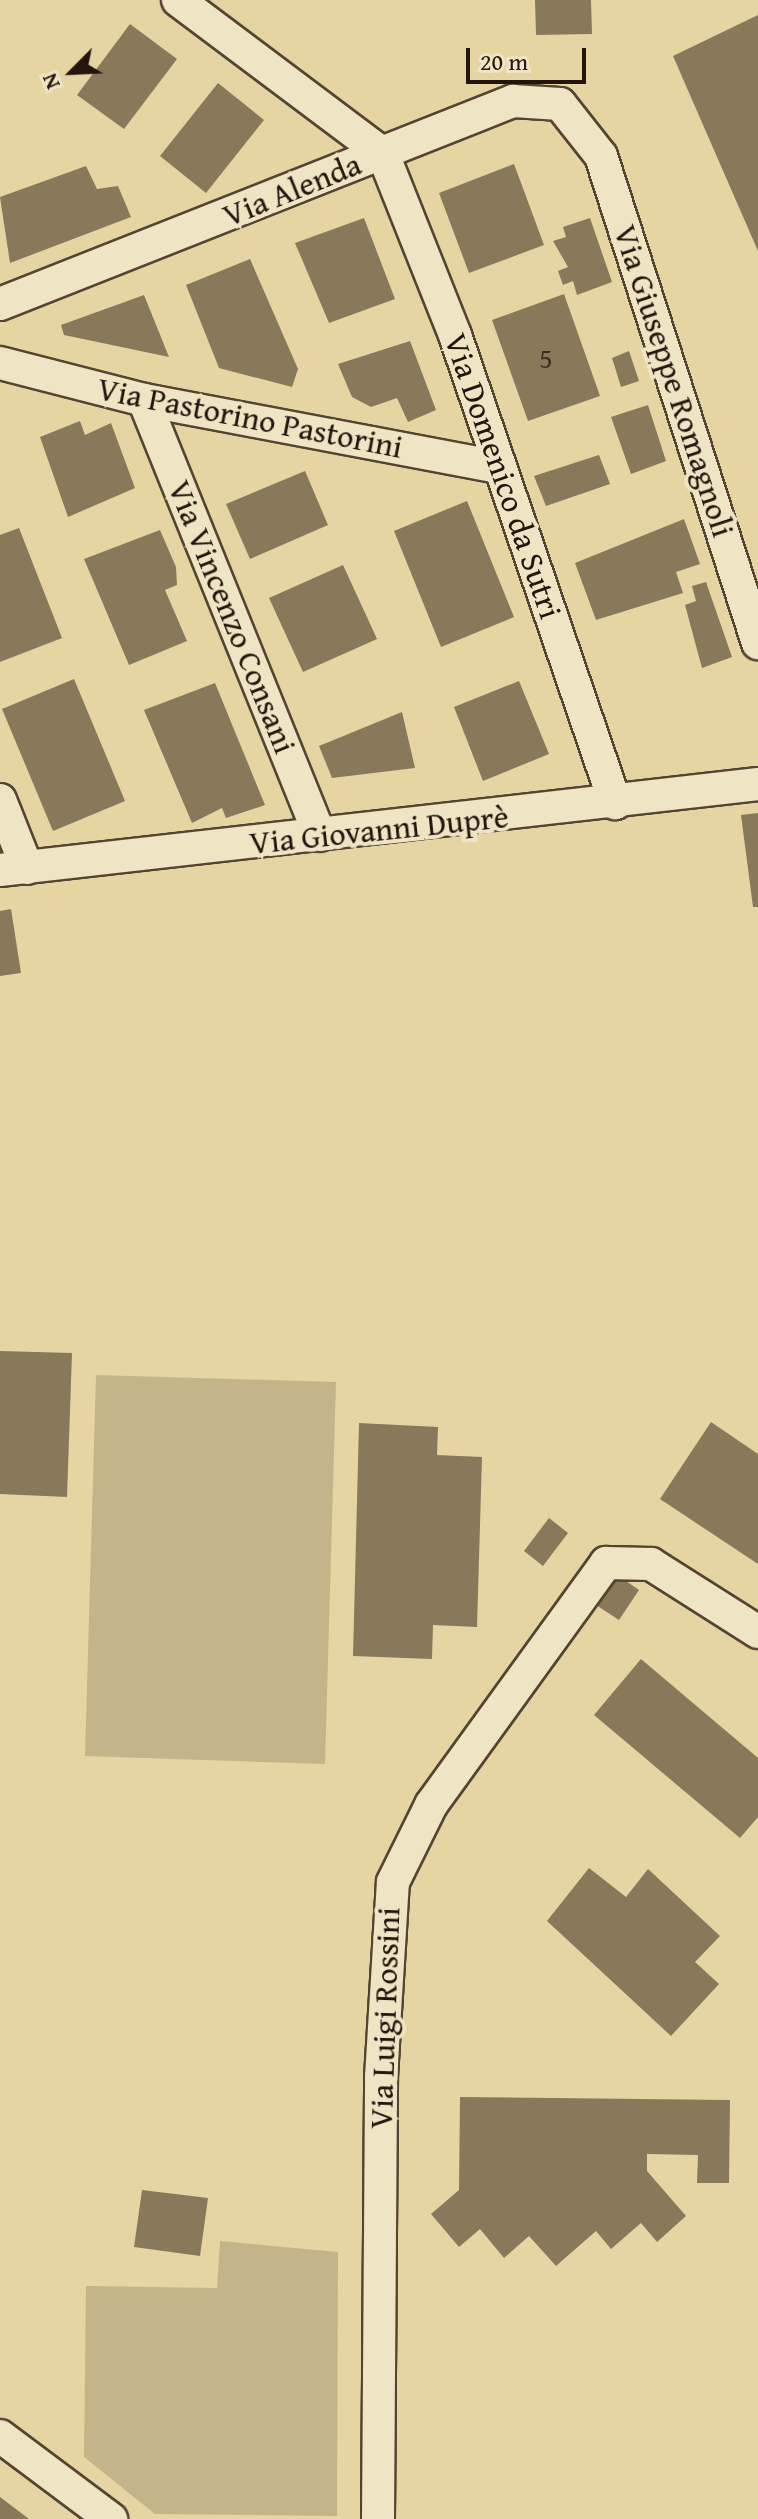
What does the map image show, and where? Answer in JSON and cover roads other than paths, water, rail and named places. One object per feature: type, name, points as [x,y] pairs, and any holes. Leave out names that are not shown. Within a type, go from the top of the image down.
[{"type":"street","points":[[178,0],[383,154]]},
{"type":"street","name":"Via Alenda","points":[[0,304],[513,101],[554,102],[582,122]]},
{"type":"street","name":"Via Giuseppe Romagnoli","points":[[582,122],[601,156],[758,643]]},
{"type":"street","name":"Via Domenico da Sutri","points":[[383,154],[500,467],[615,803]]},
{"type":"street","name":"Via Pastorino Pastorini","points":[[0,363],[144,400],[500,467]]},
{"type":"street","name":"Via Vincenzo Consani","points":[[144,400],[320,835]]},
{"type":"street","name":"Via Giovanni Duprè","points":[[14,869],[615,803],[758,784]]},
{"type":"street","points":[[0,800],[14,869]]},
{"type":"street","name":"Via Luigi Rossini","points":[[378,2519],[381,2077],[393,1882],[431,1805],[597,1570],[634,1559],[758,1632]]},
{"type":"street","points":[[0,2436],[111,2519]]}]
